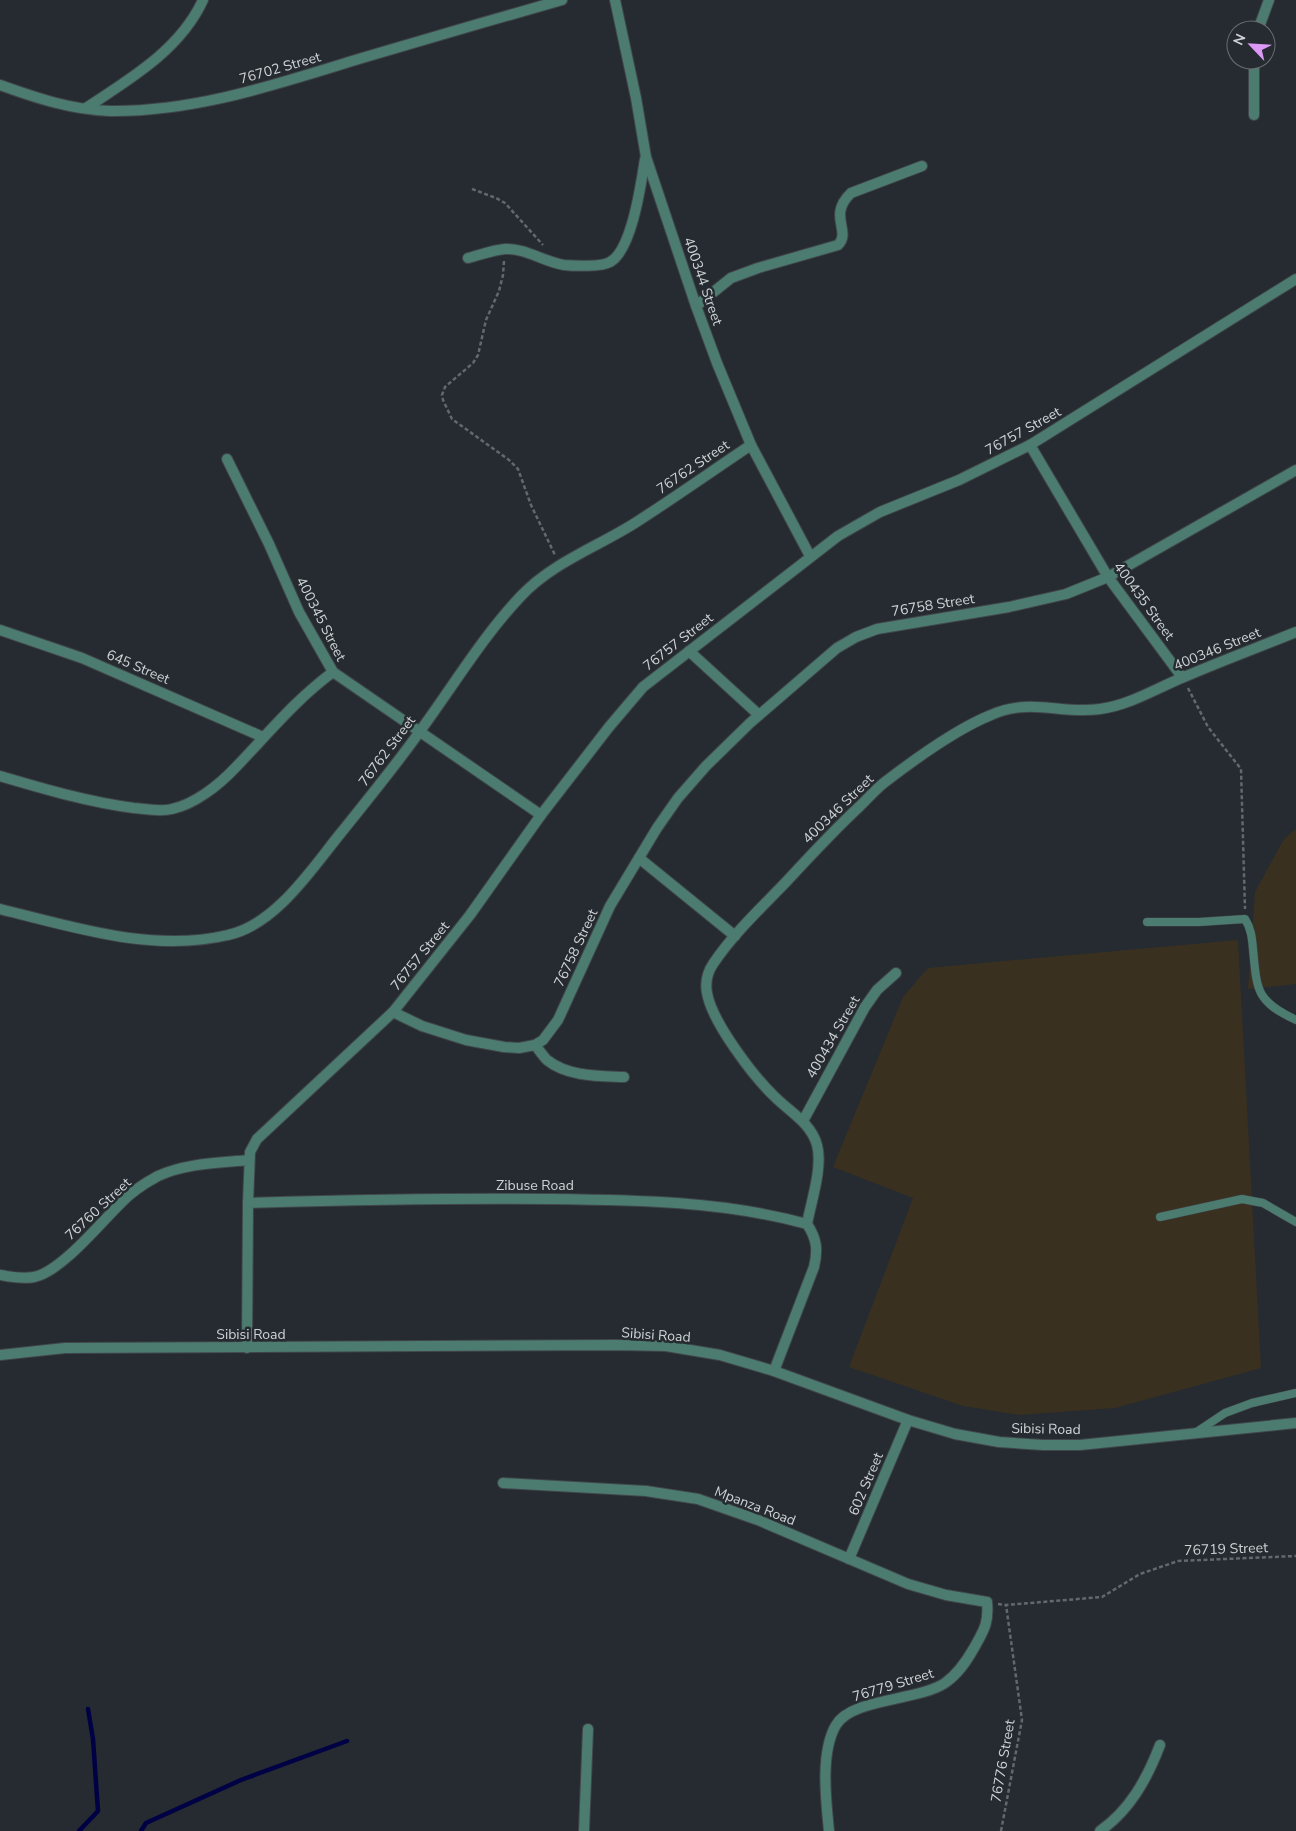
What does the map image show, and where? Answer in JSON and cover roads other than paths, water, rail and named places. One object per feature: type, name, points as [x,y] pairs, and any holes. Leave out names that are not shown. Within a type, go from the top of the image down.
[{"type":"street","points":[[86,108],[152,63],[190,22],[203,0]]},
{"type":"street","name":"76702 Street","points":[[0,85],[54,103],[109,111],[149,110],[208,102],[562,0]]},
{"type":"street","name":"400344 Street","points":[[615,0],[636,98],[646,157],[696,306],[751,445],[810,556]]},
{"type":"street","points":[[1262,20],[1269,0]]},
{"type":"street","points":[[1254,70],[1254,116]]},
{"type":"street","points":[[468,258],[505,249],[522,251],[564,265],[603,264],[610,262],[622,249],[632,222],[646,157]]},
{"type":"street","points":[[696,306],[731,278],[758,268],[838,246],[843,237],[840,211],[844,200],[851,193],[922,166]]},
{"type":"street","name":"76757 Street","points":[[248,1203],[249,1160],[253,1144],[264,1130],[392,1012],[470,915],[541,815],[609,727],[643,687],[838,536],[880,512],[959,480],[1030,445],[1296,279]]},
{"type":"street","name":"76762 Street","points":[[0,909],[134,939],[192,941],[229,935],[258,923],[274,911],[311,870],[420,732],[506,612],[524,593],[541,578],[634,524],[751,445]]},
{"type":"street","name":"400435 Street","points":[[1030,445],[1108,577],[1182,678]]},
{"type":"street","name":"400345 Street","points":[[227,459],[269,544],[299,612],[333,672],[541,815]]},
{"type":"street","name":"76758 Street","points":[[535,1045],[543,1040],[558,1020],[610,906],[678,798],[706,766],[759,715],[837,648],[856,637],[877,629],[1010,607],[1066,594],[1108,577],[1296,470]]},
{"type":"street","name":"645 Street","points":[[0,630],[82,658],[263,736]]},
{"type":"street","name":"400346 Street","points":[[807,1224],[819,1154],[814,1136],[803,1121],[763,1085],[730,1040],[713,1010],[707,994],[706,980],[712,965],[735,936],[829,835],[884,783],[930,750],[973,724],[1006,709],[1026,706],[1099,710],[1123,704],[1296,632]]},
{"type":"street","points":[[689,651],[759,715]]},
{"type":"street","points":[[0,776],[107,804],[148,810],[171,810],[207,792],[234,770],[263,736],[313,687],[333,672]]},
{"type":"street","points":[[639,858],[735,936]]},
{"type":"street","name":"400434 Street","points":[[803,1121],[865,1007],[877,990],[896,973]]},
{"type":"street","points":[[392,1012],[422,1026],[466,1040],[504,1047],[519,1048],[535,1045],[548,1061],[567,1070],[593,1076],[624,1077]]},
{"type":"street","name":"76760 Street","points":[[0,1275],[34,1277],[50,1271],[80,1245],[122,1202],[137,1189],[159,1176],[186,1167],[249,1160]]},
{"type":"street","name":"Zibuse Road","points":[[248,1203],[415,1198],[630,1200],[721,1207],[772,1215],[807,1224]]},
{"type":"street","points":[[247,1348],[248,1203]]},
{"type":"street","points":[[774,1371],[814,1267],[817,1254],[814,1236],[807,1224]]},
{"type":"street","name":"Sibisi Road","points":[[0,1355],[65,1348],[666,1346],[720,1354],[774,1371],[908,1420],[955,1434],[999,1442],[1080,1445],[1296,1423]]},
{"type":"street","name":"602 Street","points":[[849,1559],[908,1420]]},
{"type":"street","name":"Mpanza Road","points":[[502,1483],[646,1491],[698,1499],[758,1520],[908,1584],[946,1595],[987,1602]]},
{"type":"street","name":"76779 Street","points":[[829,1831],[825,1791],[826,1765],[831,1736],[836,1724],[847,1714],[864,1707],[943,1684],[961,1669],[986,1627],[988,1616],[987,1602]]},
{"type":"street","points":[[584,1831],[588,1729]]},
{"type":"street","points":[[1100,1831],[1115,1821],[1131,1801],[1151,1767],[1160,1745]]},
{"type":"lane","points":[[1147,922],[1199,922],[1245,919],[1251,930],[1255,970],[1260,993],[1272,1007],[1296,1020]]},
{"type":"lane","points":[[1160,1217],[1242,1199],[1263,1203],[1296,1222]]},
{"type":"lane","points":[[1194,1433],[1226,1413],[1252,1403],[1296,1393]]},
{"type":"waterway","points":[[79,1831],[98,1811],[93,1739],[88,1709]]},
{"type":"waterway","points":[[141,1831],[146,1823],[241,1780],[347,1741]]}]
